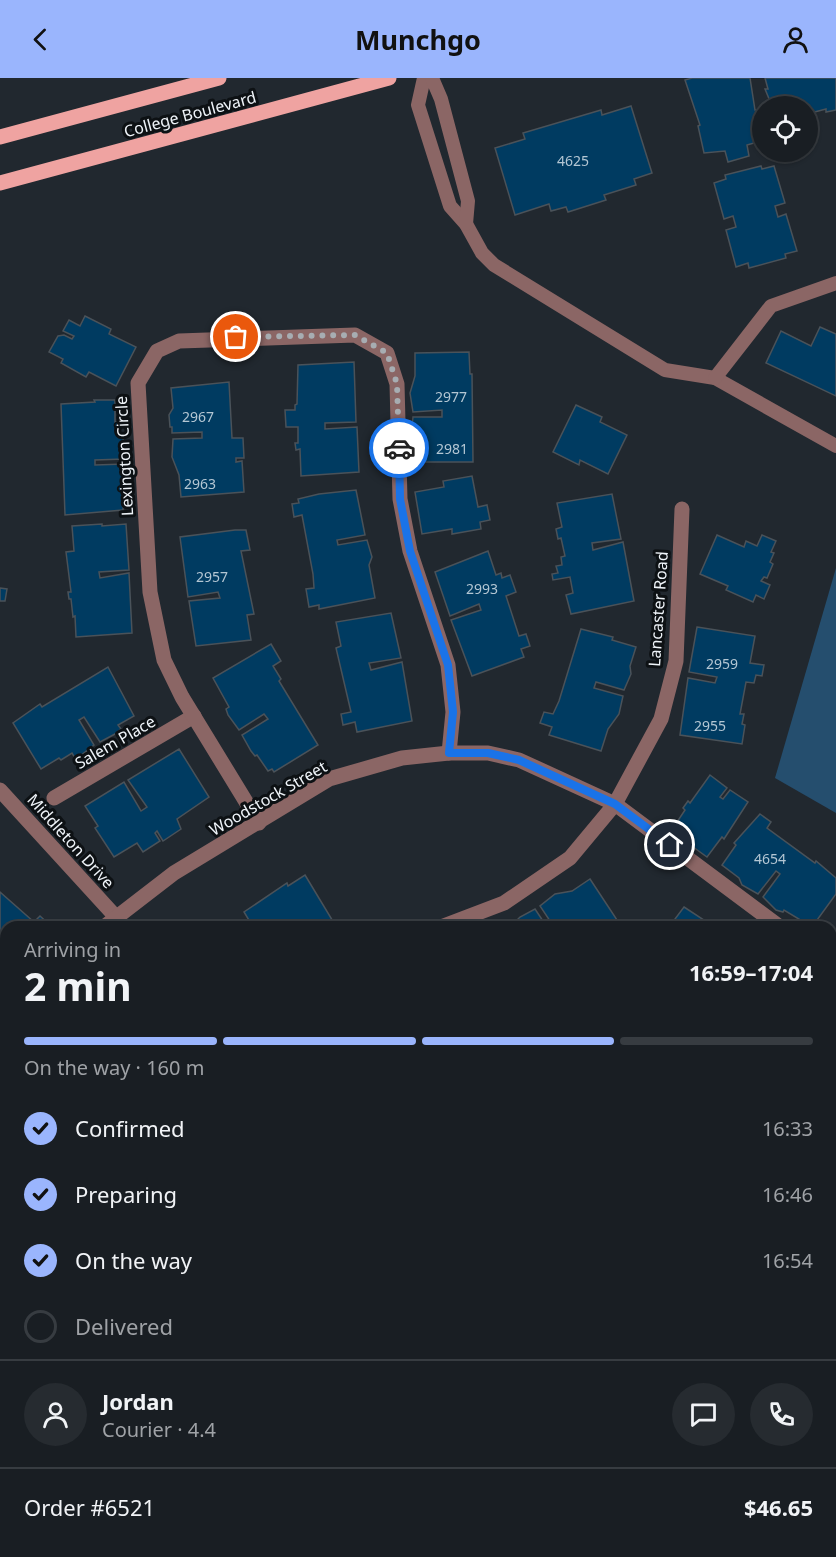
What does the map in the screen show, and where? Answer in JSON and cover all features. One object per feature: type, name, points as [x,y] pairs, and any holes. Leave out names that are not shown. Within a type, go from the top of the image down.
[{"type":"main road","name":"College Boulevard","points":[[0,137],[219,78]]},
{"type":"main road","name":"College Boulevard","points":[[0,183],[389,78]]},
{"type":"street","name":"Lexington Circle","points":[[259,823],[194,717],[164,660],[150,592],[138,383],[157,351],[179,341],[355,335],[387,353],[397,384],[400,499],[410,551],[448,665],[453,712],[449,753]]},
{"type":"street","name":"Lancaster Road","points":[[457,921],[504,903],[570,858],[615,804],[661,719],[676,661],[682,509]]},
{"type":"street","name":"Salem Place","points":[[54,798],[194,717]]},
{"type":"street","name":"Woodstock Street","points":[[111,921],[174,873],[329,779],[402,758],[449,753],[488,753],[519,760],[615,804],[772,921]]},
{"type":"street","name":"Middleton Drive","points":[[0,790],[109,921]]},
{"type":"lane","points":[[424,78],[418,105],[450,206],[466,224],[472,240],[494,265],[665,370],[715,378],[836,446]]},
{"type":"lane","points":[[432,78],[441,99],[468,201],[466,224]]},
{"type":"lane","points":[[715,378],[771,306],[836,283]]},
{"type":"shaded area","points":[[836,568],[836,813],[775,778]]},
{"type":"building","points":[[750,78],[753,96],[752,144],[747,145],[749,156],[728,162],[725,151],[704,153],[698,126],[700,125],[685,80]]},
{"type":"building","points":[[765,78],[836,78],[836,110],[818,111],[818,96],[768,96],[765,89],[768,89]]},
{"type":"building","points":[[631,106],[652,173],[634,179],[636,185],[604,195],[606,200],[568,212],[566,207],[551,211],[549,204],[515,215],[495,148],[525,139],[523,133],[601,110],[602,115]]},
{"type":"building","points":[[761,166],[762,169],[774,166],[785,203],[775,206],[778,217],[786,214],[797,251],[785,254],[786,258],[749,268],[748,263],[736,267],[726,230],[736,227],[733,216],[724,219],[714,183],[726,179],[725,175]]},
{"type":"building","points":[[85,316],[111,329],[109,334],[136,347],[116,386],[89,372],[86,377],[61,363],[63,359],[49,352],[58,336],[64,335],[72,339],[74,336],[63,331],[69,320],[80,326]]},
{"type":"building","points":[[820,327],[836,334],[836,396],[766,363],[781,331],[811,346]]},
{"type":"building","points":[[469,352],[470,374],[472,374],[473,462],[415,462],[415,442],[411,436],[413,417],[442,417],[442,410],[413,412],[410,393],[415,376],[415,353]]},
{"type":"building","points":[[354,362],[356,422],[325,423],[325,429],[357,427],[359,472],[301,476],[300,449],[296,450],[295,443],[298,443],[298,427],[286,427],[285,410],[295,410],[297,404],[298,365]]},
{"type":"building","points":[[229,382],[232,438],[243,438],[244,458],[236,458],[236,462],[242,461],[244,492],[181,497],[179,475],[172,457],[173,439],[202,438],[202,432],[172,433],[169,415],[173,408],[171,388]]},
{"type":"building","points":[[94,400],[115,400],[115,422],[118,422],[116,434],[123,433],[124,459],[95,460],[95,465],[125,464],[123,510],[65,515],[61,404],[95,402]]},
{"type":"building","points":[[576,405],[602,417],[600,422],[627,435],[608,474],[580,460],[579,465],[553,452]]},
{"type":"building","points":[[472,476],[478,507],[487,505],[490,520],[480,522],[481,529],[452,534],[452,529],[422,534],[415,492],[444,487],[443,481]]},
{"type":"building","points":[[356,490],[365,535],[337,540],[338,545],[367,540],[372,557],[369,565],[375,598],[319,609],[319,605],[309,607],[306,589],[314,588],[313,574],[302,515],[294,517],[292,504],[299,503],[298,499],[319,494]]},
{"type":"building","points":[[612,494],[621,539],[592,543],[593,550],[623,542],[634,601],[571,614],[566,595],[573,593],[570,577],[553,580],[552,574],[558,573],[556,566],[562,565],[561,557],[565,556],[561,538],[558,539],[556,529],[562,527],[557,503]]},
{"type":"building","points":[[102,524],[102,526],[126,524],[129,570],[99,572],[100,578],[129,573],[132,633],[76,637],[75,616],[73,617],[68,592],[71,592],[66,552],[74,551],[72,526]]},
{"type":"building","points":[[246,530],[250,550],[241,551],[254,614],[247,615],[251,640],[196,646],[189,601],[220,598],[218,592],[188,597],[180,537]]},
{"type":"building","points":[[717,535],[744,547],[746,541],[757,546],[762,535],[776,541],[771,552],[774,553],[770,562],[773,564],[767,578],[764,577],[761,581],[770,585],[764,599],[756,595],[753,602],[726,590],[728,586],[700,574]]},
{"type":"building","points":[[488,551],[496,575],[501,573],[502,578],[510,575],[516,592],[506,596],[519,636],[526,634],[530,646],[521,649],[524,657],[472,676],[451,620],[481,610],[479,604],[450,616],[435,572]]},
{"type":"building","points":[[0,588],[7,589],[5,601],[0,601]]},
{"type":"building","points":[[391,613],[401,658],[369,663],[371,670],[402,662],[412,721],[357,732],[355,722],[343,725],[341,714],[351,712],[336,648],[341,646],[336,622]]},
{"type":"building","points":[[697,627],[755,636],[750,663],[764,665],[762,676],[756,675],[754,683],[746,682],[740,714],[744,714],[742,724],[745,725],[742,744],[680,735],[688,678],[715,683],[717,677],[689,672]]},
{"type":"building","points":[[581,629],[613,637],[612,640],[636,647],[630,666],[631,674],[624,690],[596,682],[594,688],[623,696],[619,714],[608,729],[601,751],[549,735],[552,727],[540,723],[544,712],[553,714],[559,701]]},
{"type":"building","points":[[271,644],[281,661],[273,666],[281,679],[279,681],[318,745],[274,772],[272,769],[268,771],[257,755],[255,756],[242,735],[268,719],[264,714],[239,730],[228,715],[226,709],[229,707],[213,678]]},
{"type":"building","points":[[108,667],[134,716],[118,725],[121,729],[115,734],[100,742],[84,717],[79,720],[94,745],[80,756],[75,758],[72,753],[41,769],[13,723],[40,704],[42,707]]},
{"type":"building","points":[[179,749],[209,797],[177,819],[181,829],[163,841],[157,831],[155,833],[160,841],[143,852],[137,843],[114,857],[95,828],[98,826],[85,806],[124,782],[141,811],[147,807],[128,780]]},
{"type":"building","points":[[710,775],[727,788],[720,797],[723,799],[730,790],[748,802],[724,839],[722,837],[707,857],[671,831],[685,810],[683,808],[688,801],[690,803]]},
{"type":"building","points":[[760,814],[771,822],[767,828],[815,863],[816,861],[836,878],[836,894],[816,921],[802,921],[784,910],[783,912],[776,910],[763,897],[780,874],[776,871],[758,894],[742,885],[739,878],[722,865],[736,845],[734,843]]},
{"type":"building","points":[[305,875],[333,921],[249,921],[244,912],[287,883],[288,886]]},
{"type":"building","points":[[590,879],[618,921],[550,921],[540,906],[555,894],[572,891]]},
{"type":"building","points":[[0,892],[33,921],[0,921]]},
{"type":"building","points":[[684,907],[705,921],[674,921]]},
{"type":"building","points":[[535,909],[543,921],[516,921]]},
{"type":"building","points":[[40,916],[46,921],[35,921]]},
{"type":"way so far","points":[[236,337],[355,335],[387,353],[397,384],[399,448]]},
{"type":"route","points":[[399,448],[400,499],[410,551],[448,665],[453,712],[449,753],[488,753],[519,760],[615,804],[670,845]]}]
